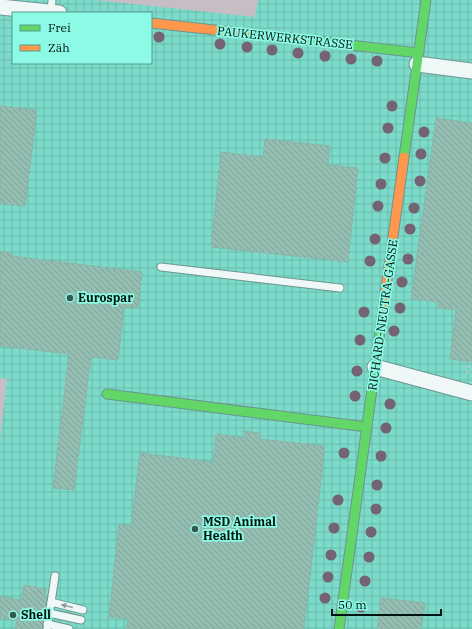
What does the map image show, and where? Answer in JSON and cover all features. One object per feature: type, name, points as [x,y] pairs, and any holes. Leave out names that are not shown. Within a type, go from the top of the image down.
[{"type":"street","name":"RICHARD-NEUTRA-GASSE","points":[[339,629],[426,0]]},
{"type":"street","points":[[0,7],[54,8]]},
{"type":"street","name":"PAUKERWERKSTRASSE","points":[[152,23],[418,59]]},
{"type":"street","points":[[418,59],[472,71]]},
{"type":"street","points":[[375,367],[472,393]]},
{"type":"street","points":[[107,394],[367,427]]},
{"type":"lane","points":[[161,267],[340,288]]},
{"type":"lane","points":[[55,576],[47,627],[69,629]]},
{"type":"lane","points":[[51,602],[83,610]]},
{"type":"lane","points":[[49,613],[81,620]]},
{"type":"path","points":[[467,374],[470,362]]},
{"type":"shaded area","points":[[0,0],[472,0],[472,629],[0,629]]},
{"type":"shaded area","points":[[95,0],[258,0],[255,17]]},
{"type":"shaded area","points":[[0,378],[7,379],[0,439]]},
{"type":"building","points":[[0,106],[37,110],[25,206],[0,204]]},
{"type":"building","points":[[436,118],[472,123],[472,362],[450,359],[456,310],[438,308],[439,302],[411,299]]},
{"type":"building","points":[[265,139],[330,146],[328,165],[358,168],[348,262],[211,247],[221,152],[263,157]]},
{"type":"building","name":"Eurospar","points":[[0,251],[12,253],[12,256],[142,272],[138,308],[124,307],[118,360],[91,357],[74,490],[53,488],[69,354],[0,346]]},
{"type":"building","name":"MSD Animal Health","points":[[242,431],[260,433],[259,439],[325,446],[304,629],[126,629],[128,619],[109,617],[119,524],[131,526],[140,453],[213,462],[216,434],[246,438]]},
{"type":"building","points":[[24,585],[46,589],[45,598],[47,598],[42,629],[15,629],[17,621],[0,618],[0,596],[21,600]]},
{"type":"building","points":[[381,598],[425,603],[421,629],[377,629]]},
{"type":"traffic: fast","points":[[404,157],[426,0]]},
{"type":"traffic: fast","points":[[298,39],[419,53]]},
{"type":"traffic: fast","points":[[339,629],[381,324]]},
{"type":"traffic: fast","points":[[107,394],[367,427]]},
{"type":"traffic: slow","points":[[152,23],[298,39]]},
{"type":"traffic: slow","points":[[381,324],[404,157]]},
{"type":"place","name":"Eurospar","points":[[70,298]]},
{"type":"place","name":"MSD Animal Health","points":[[195,529]]},
{"type":"place","name":"Shell","points":[[13,615]]}]
